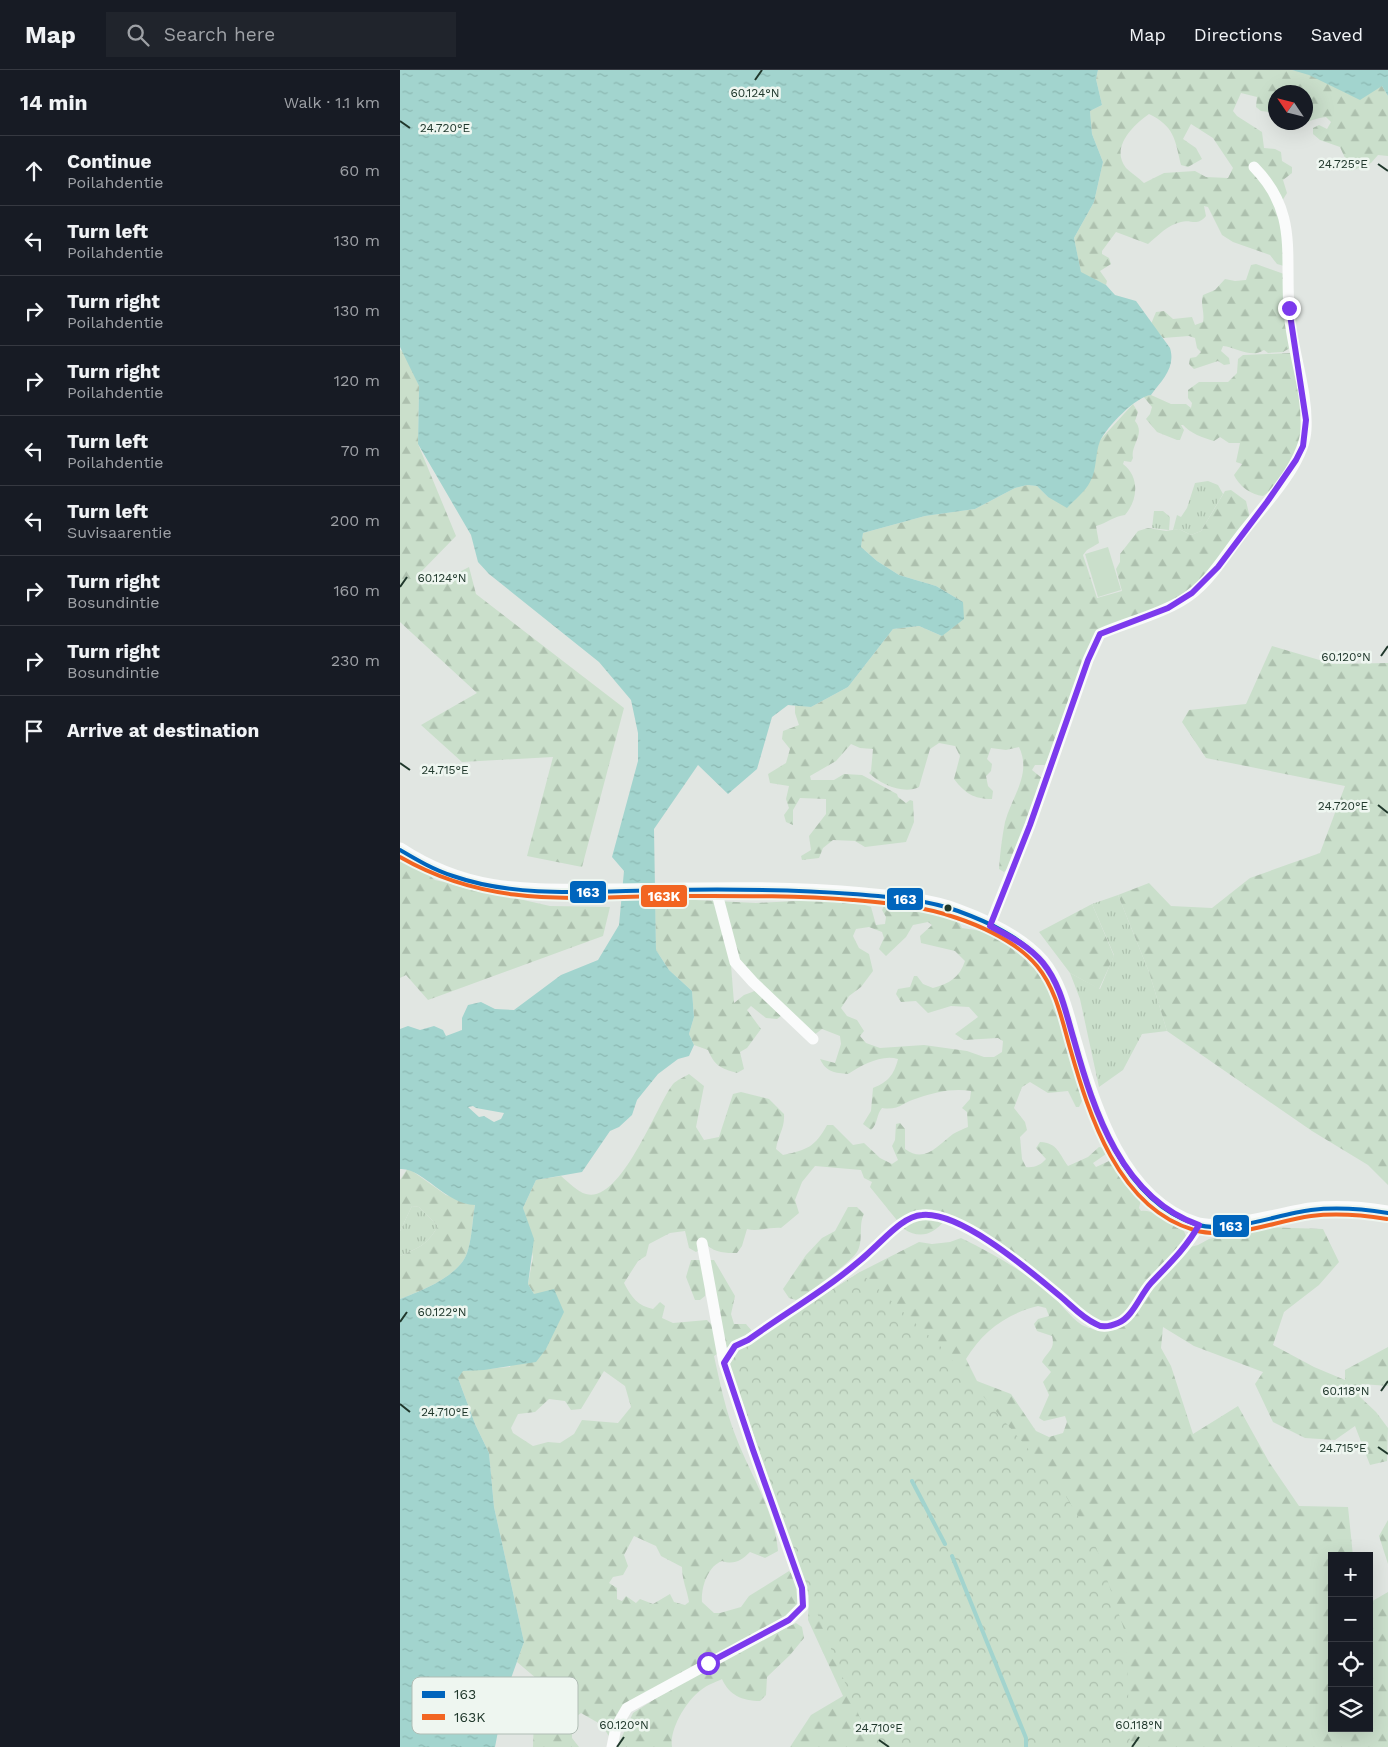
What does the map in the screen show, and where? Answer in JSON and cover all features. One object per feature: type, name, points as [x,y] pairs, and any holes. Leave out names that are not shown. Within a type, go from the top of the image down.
[{"type":"street","points":[[990,926],[1030,825],[1088,660],[1100,634],[1175,605],[1205,582],[1267,502],[1296,460],[1303,446],[1306,420],[1289,308],[1288,236],[1282,207],[1265,179],[1254,167]]},
{"type":"street","points":[[400,850],[435,871],[482,886],[527,890],[804,890],[902,898],[943,906],[990,926],[1030,951],[1043,963],[1052,977],[1064,1005],[1092,1103],[1109,1139],[1124,1163],[1150,1195],[1178,1217],[1199,1225],[1236,1224],[1315,1210],[1342,1209],[1388,1213]]},
{"type":"street","points":[[716,890],[735,962],[753,982],[813,1039]]},
{"type":"street","points":[[724,1363],[735,1346],[748,1340],[824,1288],[856,1264],[900,1225],[920,1214],[943,1218],[971,1230],[1017,1262],[1083,1316],[1097,1325],[1105,1326],[1127,1318],[1144,1292],[1185,1248],[1199,1225]]},
{"type":"street","points":[[612,1747],[616,1727],[627,1708],[789,1620],[803,1606],[802,1588],[724,1363],[702,1243]]},
{"type":"green space","points":[[1098,70],[1292,70],[1382,86],[1388,96],[1388,156],[1378,155],[1371,163],[1351,171],[1340,147],[1320,140],[1313,134],[1313,128],[1319,125],[1327,129],[1331,122],[1326,117],[1313,120],[1313,85],[1268,85],[1268,112],[1261,111],[1256,107],[1257,97],[1241,93],[1233,111],[1237,116],[1262,132],[1264,148],[1275,149],[1281,152],[1282,161],[1292,167],[1292,173],[1283,180],[1287,193],[1282,201],[1284,266],[1277,264],[1270,255],[1233,242],[1222,235],[1208,207],[1204,206],[1206,216],[1203,219],[1197,222],[1185,221],[1171,225],[1148,244],[1116,232],[1102,251],[1102,254],[1109,258],[1111,264],[1100,271],[1107,281],[1106,285],[1081,273],[1074,238],[1094,202],[1103,162],[1092,134],[1090,111],[1102,105],[1096,79]],"holes":[[[1149,114],[1164,123],[1175,141],[1181,165],[1188,167],[1202,159],[1196,148],[1183,139],[1191,124],[1213,138],[1233,168],[1228,178],[1206,177],[1195,171],[1164,173],[1144,183],[1130,172],[1122,160],[1121,153],[1122,145],[1130,131]]]},
{"type":"green space","points":[[1256,264],[1284,274],[1290,348],[1283,352],[1268,353],[1264,350],[1249,353],[1223,346],[1221,351],[1229,358],[1230,364],[1224,365],[1218,361],[1194,369],[1189,364],[1190,358],[1196,357],[1201,352],[1197,348],[1195,338],[1189,336],[1163,338],[1151,324],[1156,312],[1164,311],[1173,319],[1192,317],[1195,325],[1203,322],[1203,295],[1215,290],[1225,279],[1235,281],[1246,280],[1251,265]]},
{"type":"green space","points":[[400,350],[404,352],[419,386],[418,444],[456,536],[418,575],[438,583],[469,567],[476,594],[624,708],[582,867],[527,856],[553,757],[462,762],[421,725],[477,693],[400,622]]},
{"type":"green space","points":[[1291,353],[1300,386],[1305,419],[1304,429],[1297,450],[1285,472],[1271,490],[1263,496],[1254,494],[1246,489],[1234,475],[1242,464],[1236,462],[1240,443],[1229,443],[1220,437],[1214,441],[1210,440],[1193,433],[1183,425],[1181,425],[1184,430],[1180,440],[1177,440],[1157,432],[1146,419],[1152,407],[1143,396],[1151,395],[1171,404],[1186,404],[1191,408],[1192,403],[1188,398],[1188,390],[1199,382],[1228,382],[1237,373],[1238,359],[1243,355]]},
{"type":"green space","points":[[1133,404],[1138,412],[1135,421],[1139,430],[1133,458],[1131,462],[1124,461],[1123,464],[1135,482],[1133,503],[1125,515],[1096,526],[1099,543],[1087,550],[1083,555],[1097,598],[1122,591],[1116,569],[1120,562],[1120,554],[1138,531],[1148,528],[1166,531],[1179,529],[1191,535],[1201,531],[1225,491],[1231,490],[1246,501],[1250,518],[1209,574],[1182,599],[1100,631],[1045,765],[1035,765],[1032,770],[1043,779],[1008,868],[1004,872],[999,869],[1005,822],[1022,776],[1023,766],[1019,747],[1006,750],[991,748],[987,759],[992,764],[991,771],[986,776],[988,786],[993,791],[992,799],[985,799],[970,794],[958,784],[954,779],[960,756],[955,746],[939,743],[930,749],[919,787],[913,789],[906,790],[892,787],[874,777],[869,773],[871,771],[873,749],[860,748],[851,744],[836,761],[810,776],[811,780],[834,780],[844,774],[862,775],[897,794],[906,803],[910,800],[913,801],[914,822],[906,842],[865,847],[855,841],[833,840],[823,848],[819,858],[802,860],[801,856],[811,850],[809,836],[826,814],[826,799],[800,798],[793,810],[793,825],[786,822],[784,815],[789,808],[786,799],[789,786],[770,783],[768,774],[786,763],[790,749],[782,739],[783,731],[799,725],[795,713],[795,705],[811,707],[848,687],[893,629],[919,626],[942,636],[963,602],[936,586],[899,575],[877,561],[861,547],[863,533],[925,516],[975,509],[1015,488],[1027,485],[1037,486],[1048,497]]},
{"type":"green space","points":[[1208,481],[1218,485],[1223,494],[1201,531],[1191,535],[1179,529],[1173,530],[1177,515],[1181,517],[1187,508],[1195,483]]},
{"type":"green space","points":[[1154,511],[1163,511],[1170,517],[1169,530],[1152,528]]},
{"type":"green space","points":[[1108,547],[1121,590],[1098,597],[1085,554]]},
{"type":"green space","points":[[1272,646],[1333,664],[1388,663],[1388,1185],[1368,1165],[1312,1131],[1167,1031],[1149,972],[1118,895],[1149,883],[1171,906],[1212,908],[1250,878],[1320,853],[1345,786],[1206,758],[1182,722],[1189,710],[1246,704]]},
{"type":"green space","points":[[400,853],[435,880],[550,906],[610,907],[603,936],[428,1000],[406,975],[400,978]]},
{"type":"green space","points":[[1118,895],[1149,972],[1167,1031],[1142,1034],[1123,1070],[1099,1087],[1080,999],[1070,973],[1100,989],[1114,955],[1092,904]]},
{"type":"green space","points":[[655,898],[756,903],[815,900],[865,905],[871,907],[876,925],[885,924],[886,917],[882,910],[884,906],[936,913],[957,919],[962,928],[988,932],[1024,955],[1042,974],[1058,1010],[1082,1101],[1079,1107],[1076,1107],[1068,1091],[1048,1093],[1030,1082],[1022,1087],[1014,1108],[1025,1122],[1027,1130],[1020,1137],[1022,1159],[1026,1167],[1037,1166],[1046,1159],[1036,1148],[1040,1142],[1051,1144],[1060,1153],[1068,1166],[1088,1157],[1099,1147],[1104,1148],[1106,1154],[1093,1163],[1096,1167],[1109,1161],[1115,1164],[1141,1200],[1139,1208],[1141,1211],[1153,1212],[1184,1231],[1190,1247],[1209,1239],[1265,1227],[1323,1229],[1339,1262],[1319,1285],[1284,1312],[1273,1345],[1314,1367],[1345,1380],[1345,1370],[1388,1347],[1388,1386],[1362,1384],[1359,1396],[1376,1412],[1388,1428],[1387,1461],[1370,1465],[1355,1426],[1335,1440],[1305,1438],[1273,1422],[1255,1384],[1263,1372],[1194,1346],[1163,1327],[1161,1348],[1171,1366],[1193,1434],[1238,1406],[1269,1462],[1299,1506],[1348,1507],[1353,1552],[1328,1552],[1328,1732],[1373,1732],[1373,1601],[1388,1592],[1388,1747],[790,1747],[811,1715],[843,1696],[808,1620],[809,1596],[730,1365],[735,1352],[860,1272],[919,1242],[932,1244],[950,1242],[961,1238],[1017,1269],[1053,1297],[1082,1325],[1094,1330],[1103,1331],[1114,1328],[1093,1320],[1026,1266],[944,1221],[935,1230],[926,1234],[915,1234],[904,1229],[870,1187],[872,1182],[864,1178],[861,1170],[815,1166],[802,1182],[795,1200],[799,1213],[781,1228],[747,1229],[742,1246],[737,1253],[717,1251],[707,1245],[696,1252],[689,1248],[685,1231],[670,1233],[649,1244],[646,1256],[638,1261],[624,1283],[632,1297],[643,1306],[653,1309],[660,1302],[665,1306],[662,1318],[673,1323],[707,1320],[714,1327],[706,1282],[705,1296],[700,1300],[695,1300],[686,1277],[691,1260],[714,1260],[735,1296],[731,1314],[734,1324],[746,1324],[752,1331],[714,1356],[729,1418],[767,1508],[776,1536],[778,1551],[765,1558],[750,1552],[744,1558],[737,1561],[730,1563],[722,1561],[717,1564],[706,1578],[702,1602],[714,1613],[741,1607],[749,1596],[789,1571],[795,1577],[801,1597],[796,1610],[642,1697],[610,1738],[602,1725],[581,1713],[578,1715],[578,1677],[535,1677],[517,1662],[524,1642],[494,1507],[489,1453],[475,1424],[458,1378],[462,1371],[510,1367],[534,1294],[528,1284],[533,1257],[523,1208],[536,1180],[561,1176],[576,1189],[586,1194],[599,1193],[612,1184],[636,1151],[673,1084],[689,1074],[704,1086],[696,1127],[704,1140],[719,1137],[733,1094],[741,1092],[769,1099],[784,1114],[776,1149],[783,1155],[804,1149],[814,1143],[827,1125],[833,1125],[853,1145],[864,1143],[880,1158],[892,1164],[898,1160],[892,1146],[895,1140],[896,1124],[900,1123],[905,1129],[905,1149],[919,1155],[931,1151],[953,1134],[968,1127],[967,1112],[962,1108],[970,1099],[971,1091],[958,1090],[931,1094],[893,1108],[882,1108],[871,1130],[863,1124],[871,1111],[873,1088],[890,1077],[898,1059],[879,1059],[848,1074],[828,1069],[820,1059],[835,1063],[841,1044],[840,1036],[822,1029],[814,1035],[731,965],[734,1003],[744,995],[755,991],[781,1016],[777,1019],[766,1018],[751,1006],[747,1010],[761,1029],[747,1048],[740,1052],[744,1069],[737,1073],[722,1068],[713,1060],[708,1050],[694,1045],[689,1034],[694,1017],[692,991],[669,970],[656,950]],"holes":[[[928,922],[932,925],[920,936],[921,943],[955,951],[965,961],[963,967],[957,976],[949,982],[933,988],[923,984],[917,976],[914,976],[910,987],[898,989],[896,994],[901,1002],[916,1001],[928,1013],[951,1006],[969,1007],[978,1017],[955,1034],[964,1040],[998,1038],[1003,1041],[1002,1052],[994,1057],[984,1057],[967,1051],[924,1045],[880,1048],[866,1043],[860,1036],[864,1031],[857,1020],[847,1016],[841,1008],[849,996],[861,987],[873,971],[869,954],[859,948],[853,936],[856,929],[869,927],[882,932],[884,938],[879,949],[886,956],[906,937],[913,925]],[[1038,1306],[1046,1308],[1049,1316],[1038,1319],[1034,1324],[1037,1331],[1052,1336],[1053,1341],[1052,1348],[1042,1362],[1051,1372],[1043,1382],[1049,1395],[1039,1418],[1044,1421],[1065,1416],[1067,1422],[1063,1433],[1049,1437],[1036,1431],[1011,1394],[977,1381],[966,1359],[980,1340],[996,1325],[1026,1309]],[[604,1371],[625,1386],[631,1407],[618,1423],[582,1420],[574,1434],[560,1443],[548,1442],[533,1446],[513,1433],[511,1428],[518,1414],[535,1412],[549,1399],[565,1401],[571,1410],[581,1409]],[[634,1536],[656,1546],[661,1556],[682,1567],[689,1602],[685,1605],[674,1602],[670,1594],[653,1604],[640,1599],[636,1603],[626,1596],[622,1601],[617,1599],[617,1588],[609,1583],[613,1577],[623,1575],[628,1566],[624,1555]]]},
{"type":"green space","points":[[1092,904],[1114,956],[1099,989],[1070,973],[1039,932]]},
{"type":"green space","points":[[408,1168],[446,1195],[475,1204],[470,1242],[463,1261],[442,1279],[400,1299],[400,1256],[422,1245],[430,1238],[438,1226],[419,1207],[412,1206],[400,1231],[400,1180]]},
{"type":"green space","points":[[412,1206],[419,1207],[438,1226],[430,1238],[422,1245],[400,1256],[400,1231]]},
{"type":"green space","points":[[848,1207],[857,1207],[864,1214],[857,1252],[841,1268],[805,1295],[796,1300],[789,1298],[783,1289],[806,1255],[822,1238],[835,1231]]},
{"type":"green space","points":[[860,1272],[940,1346],[1059,1485],[1095,1544],[1126,1635],[1130,1747],[870,1747],[872,1744],[832,1651],[796,1556],[730,1365],[735,1352]]},
{"type":"green space","points":[[1388,1520],[1388,1564],[1379,1536]]},
{"type":"green space","points":[[796,1623],[802,1627],[804,1638],[790,1655],[767,1677],[766,1695],[760,1701],[747,1700],[737,1696],[728,1689],[722,1679],[701,1690],[690,1701],[676,1724],[673,1732],[672,1747],[615,1747],[618,1745],[633,1713],[757,1641]]},
{"type":"green space","points":[[533,1734],[572,1734],[572,1738],[579,1747],[533,1747]]},
{"type":"water","points":[[400,70],[1098,70],[1096,79],[1102,105],[1090,111],[1092,134],[1103,162],[1094,202],[1074,238],[1081,272],[1106,285],[1115,295],[1136,301],[1170,348],[1171,355],[1170,368],[1151,395],[1130,406],[1104,435],[1098,446],[1094,472],[1088,486],[1067,508],[1048,497],[1037,486],[1027,485],[1015,488],[975,509],[925,516],[863,533],[861,547],[877,561],[899,575],[936,586],[963,602],[964,619],[942,636],[919,626],[893,629],[848,687],[811,707],[788,705],[772,717],[757,769],[728,794],[698,765],[654,829],[656,950],[669,970],[692,991],[694,1017],[689,1034],[694,1045],[689,1056],[678,1059],[658,1074],[637,1100],[632,1115],[619,1127],[610,1131],[582,1172],[536,1180],[523,1208],[534,1239],[528,1284],[534,1294],[554,1289],[564,1312],[546,1349],[536,1362],[484,1370],[463,1371],[458,1378],[475,1424],[489,1453],[494,1507],[524,1642],[511,1677],[412,1677],[412,1734],[498,1734],[495,1747],[400,1747],[400,1299],[442,1279],[463,1261],[470,1242],[475,1205],[454,1199],[417,1174],[400,1169],[400,1029],[408,1026],[420,1030],[434,1026],[443,1030],[446,1036],[462,1030],[462,1018],[468,1005],[481,1002],[495,1009],[514,1010],[561,975],[598,960],[619,925],[624,871],[612,857],[638,761],[638,733],[631,700],[599,662],[489,574],[478,562],[471,535],[418,444],[419,386],[400,347]],"holes":[[[473,1106],[504,1113],[501,1119],[494,1122],[484,1116],[479,1117],[468,1107]]]},
{"type":"water","points":[[1292,70],[1388,70],[1388,96],[1382,86],[1360,100],[1309,75]]},
{"type":"waterway","points":[[912,1481],[945,1544]]},
{"type":"waterway","points":[[952,1556],[1026,1738],[1026,1747]]},
{"type":"transit line","name":"163","points":[[400,850],[446,874],[478,883],[531,891],[806,891],[906,899],[958,911],[1004,931],[1025,945],[1043,963],[1059,992],[1092,1097],[1102,1124],[1115,1150],[1130,1174],[1148,1195],[1170,1212],[1195,1224],[1208,1227],[1253,1223],[1298,1212],[1321,1209],[1369,1210],[1388,1213]]},
{"type":"transit line","name":"163K","points":[[400,857],[432,873],[464,884],[496,892],[529,896],[561,898],[664,896],[829,898],[879,902],[919,908],[968,922],[990,931],[1011,943],[1029,957],[1044,975],[1058,1005],[1087,1102],[1111,1156],[1126,1180],[1145,1202],[1168,1219],[1194,1230],[1208,1233],[1238,1232],[1297,1218],[1320,1215],[1368,1216],[1387,1219]]},
{"type":"route","points":[[708,1663],[789,1620],[801,1611],[804,1599],[794,1563],[736,1402],[724,1363],[735,1346],[779,1320],[824,1288],[871,1252],[900,1225],[920,1214],[943,1218],[971,1230],[1017,1262],[1083,1316],[1097,1325],[1105,1326],[1113,1325],[1127,1318],[1138,1299],[1150,1284],[1185,1248],[1199,1225],[1178,1217],[1164,1207],[1139,1184],[1124,1163],[1097,1116],[1064,1005],[1052,977],[1043,963],[1018,941],[990,926],[1030,825],[1094,644],[1100,634],[1168,608],[1182,601],[1205,582],[1267,502],[1296,460],[1303,446],[1306,420],[1289,308]]}]
